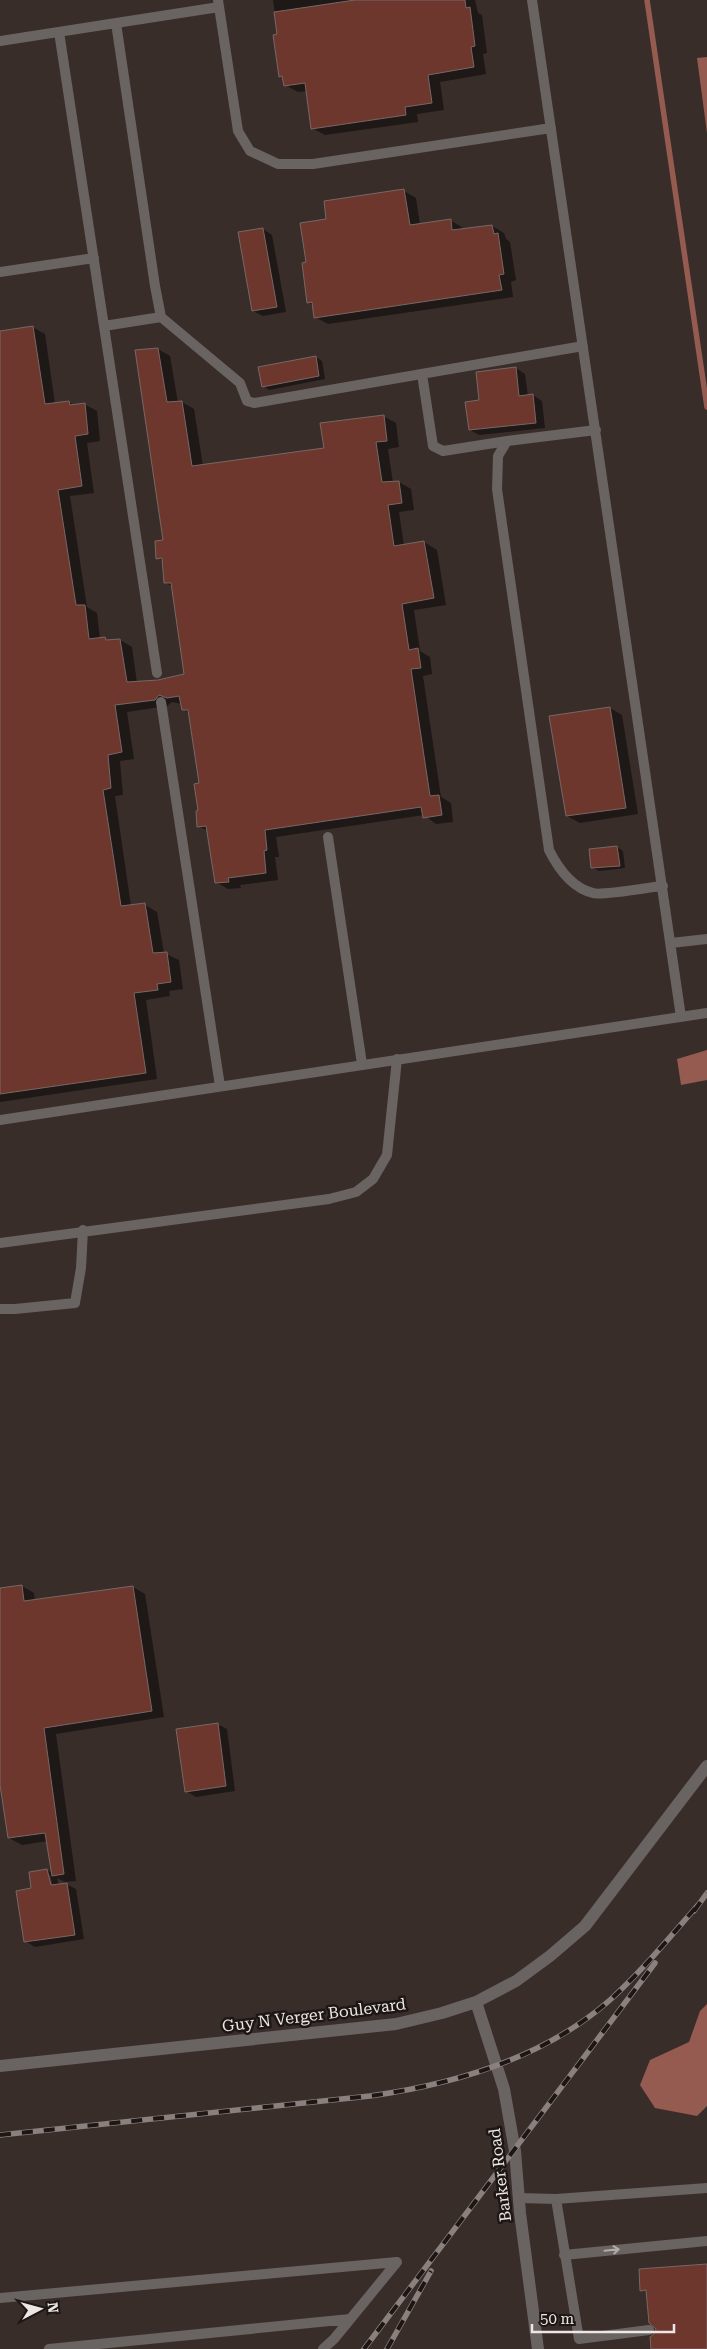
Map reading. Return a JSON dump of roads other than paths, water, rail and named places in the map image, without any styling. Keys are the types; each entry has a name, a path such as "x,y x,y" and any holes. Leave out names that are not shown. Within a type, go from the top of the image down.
{"street":[{"name":"Guy N Verger Boulevard","path":"0,2066 396,2024 442,2013 476,2002 516,1981 550,1956 585,1926 707,1766"},
{"name":"Barker Road","path":"476,2002 504,2089 515,2151 538,2349"}],"lane":[{"path":"532,0 682,1017"},
{"path":"0,41 116,23 218,4 238,131 250,151 278,164 313,164 551,128"},
{"path":"116,23 161,317 240,383 247,401 254,403 583,346"},
{"path":"60,32 157,673"},
{"path":"0,272 94,258"},
{"path":"104,326 161,317"},
{"path":"422,374 433,446 443,451 596,430"},
{"path":"507,441 498,456 497,489 549,850 557,866 573,882 593,894 663,886"},
{"path":"161,702 220,1086"},
{"path":"328,837 362,1064"},
{"path":"671,943 707,939"},
{"path":"0,1120 707,1013"},
{"path":"0,1243 83,1230 329,1199 356,1192 373,1179 387,1154 397,1059"},
{"path":"0,1309 75,1303 81,1268 83,1230"},
{"path":"519,2198 556,2199 707,2188"},
{"path":"556,2199 561,2220 564,2255 579,2339 649,2330"},
{"path":"564,2255 707,2241"},
{"path":"0,2298 397,2262 323,2349"},
{"path":"50,2349 350,2319"}],"waterway":[{"path":"647,0 707,407"}],"railway":[{"path":"694,1911 707,1893"},
{"path":"0,2135 370,2096 402,2091 466,2076 528,2053 557,2038 584,2020 610,2000 656,1954 698,1905"},
{"path":"364,2349 655,1963"},
{"path":"387,2349 431,2271"}]}
